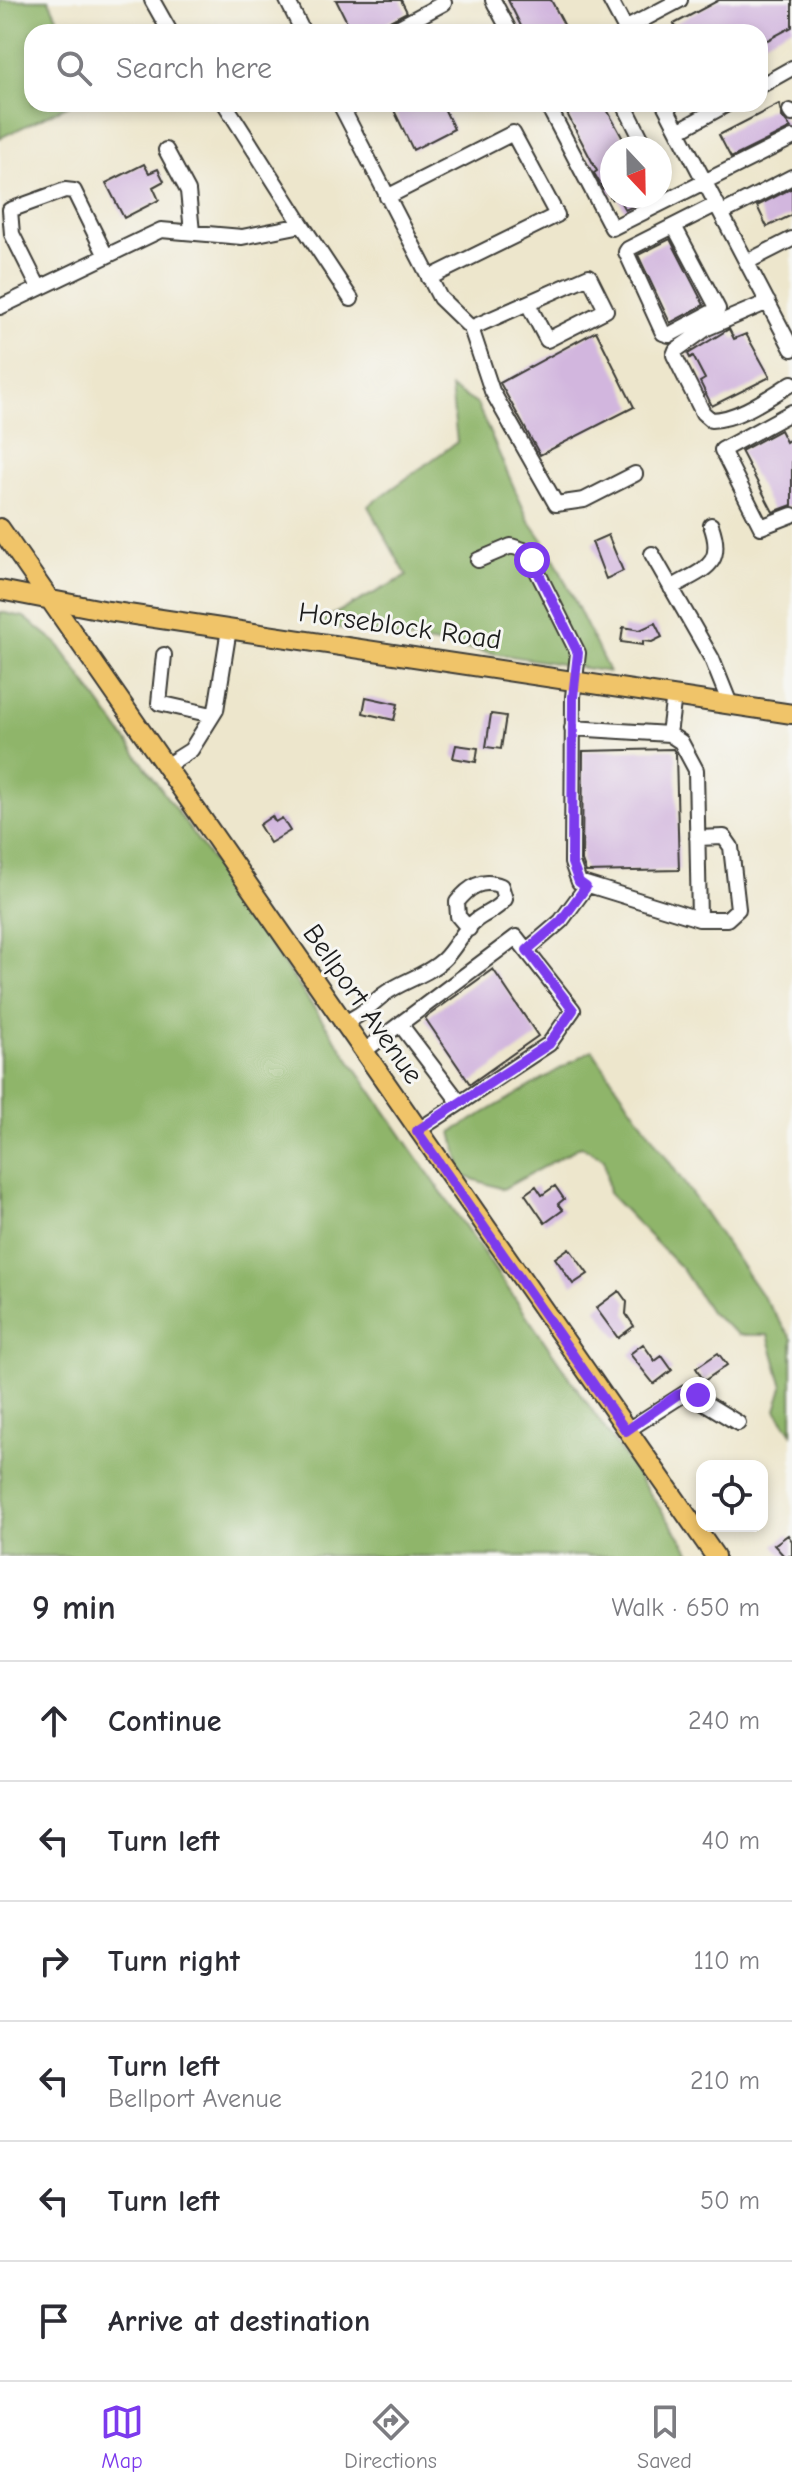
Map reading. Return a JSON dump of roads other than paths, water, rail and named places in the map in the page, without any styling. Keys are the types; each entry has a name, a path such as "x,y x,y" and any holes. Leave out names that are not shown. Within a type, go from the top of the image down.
{"main road":[{"name":"Bellport Avenue","path":"0,528 342,1024 715,1556"},
{"name":"Horseblock Road","path":"0,590 49,601 792,714"}],"street":[{"path":"152,0 166,24"},
{"path":"405,24 444,3 442,0"},
{"path":"493,0 506,24"},
{"path":"610,0 623,24"},
{"path":"637,24 680,0"},
{"path":"293,2 300,24"},
{"path":"768,82 792,68"},
{"path":"230,112 351,299"},
{"path":"344,112 429,278 448,308 471,328 492,391 556,504 584,500 635,474"},
{"path":"551,112 612,228 792,138"},
{"path":"628,112 640,136"},
{"path":"668,112 792,349"},
{"path":"678,131 712,112"},
{"path":"387,197 513,133 557,215 429,278"},
{"path":"166,150 188,191 192,232"},
{"path":"674,226 718,309 669,335 663,333 626,252 674,226 792,177"},
{"path":"39,288 12,234 10,210 65,190 74,191 106,256"},
{"path":"0,307 161,230 242,237 302,225"},
{"path":"747,262 792,239"},
{"path":"471,328 589,276 606,310 547,340 528,304"},
{"path":"768,302 707,328 676,350 674,355 703,413 711,420 732,415 792,383"},
{"path":"789,414 722,450 761,527 792,515"},
{"path":"671,588 709,565 717,556 718,544 711,525"},
{"path":"478,560 511,546 527,551 578,653 572,728 572,863 579,882 586,887 699,919 727,919 738,909 729,841 724,837 697,838"},
{"path":"652,554 712,659 730,704"},
{"path":"164,767 191,750 216,710 229,629"},
{"path":"164,655 159,703 212,715"},
{"path":"669,734 674,695"},
{"path":"572,728 669,734 681,742 696,770 699,919"},
{"path":"527,950 561,921 586,887"},
{"path":"342,1024 368,1012 383,995 442,961 469,929"},
{"path":"363,1052 516,937 573,1010 549,1044 417,1131"},
{"path":"400,1024 460,1103"},
{"path":"626,1431 687,1392 738,1423"}]}
